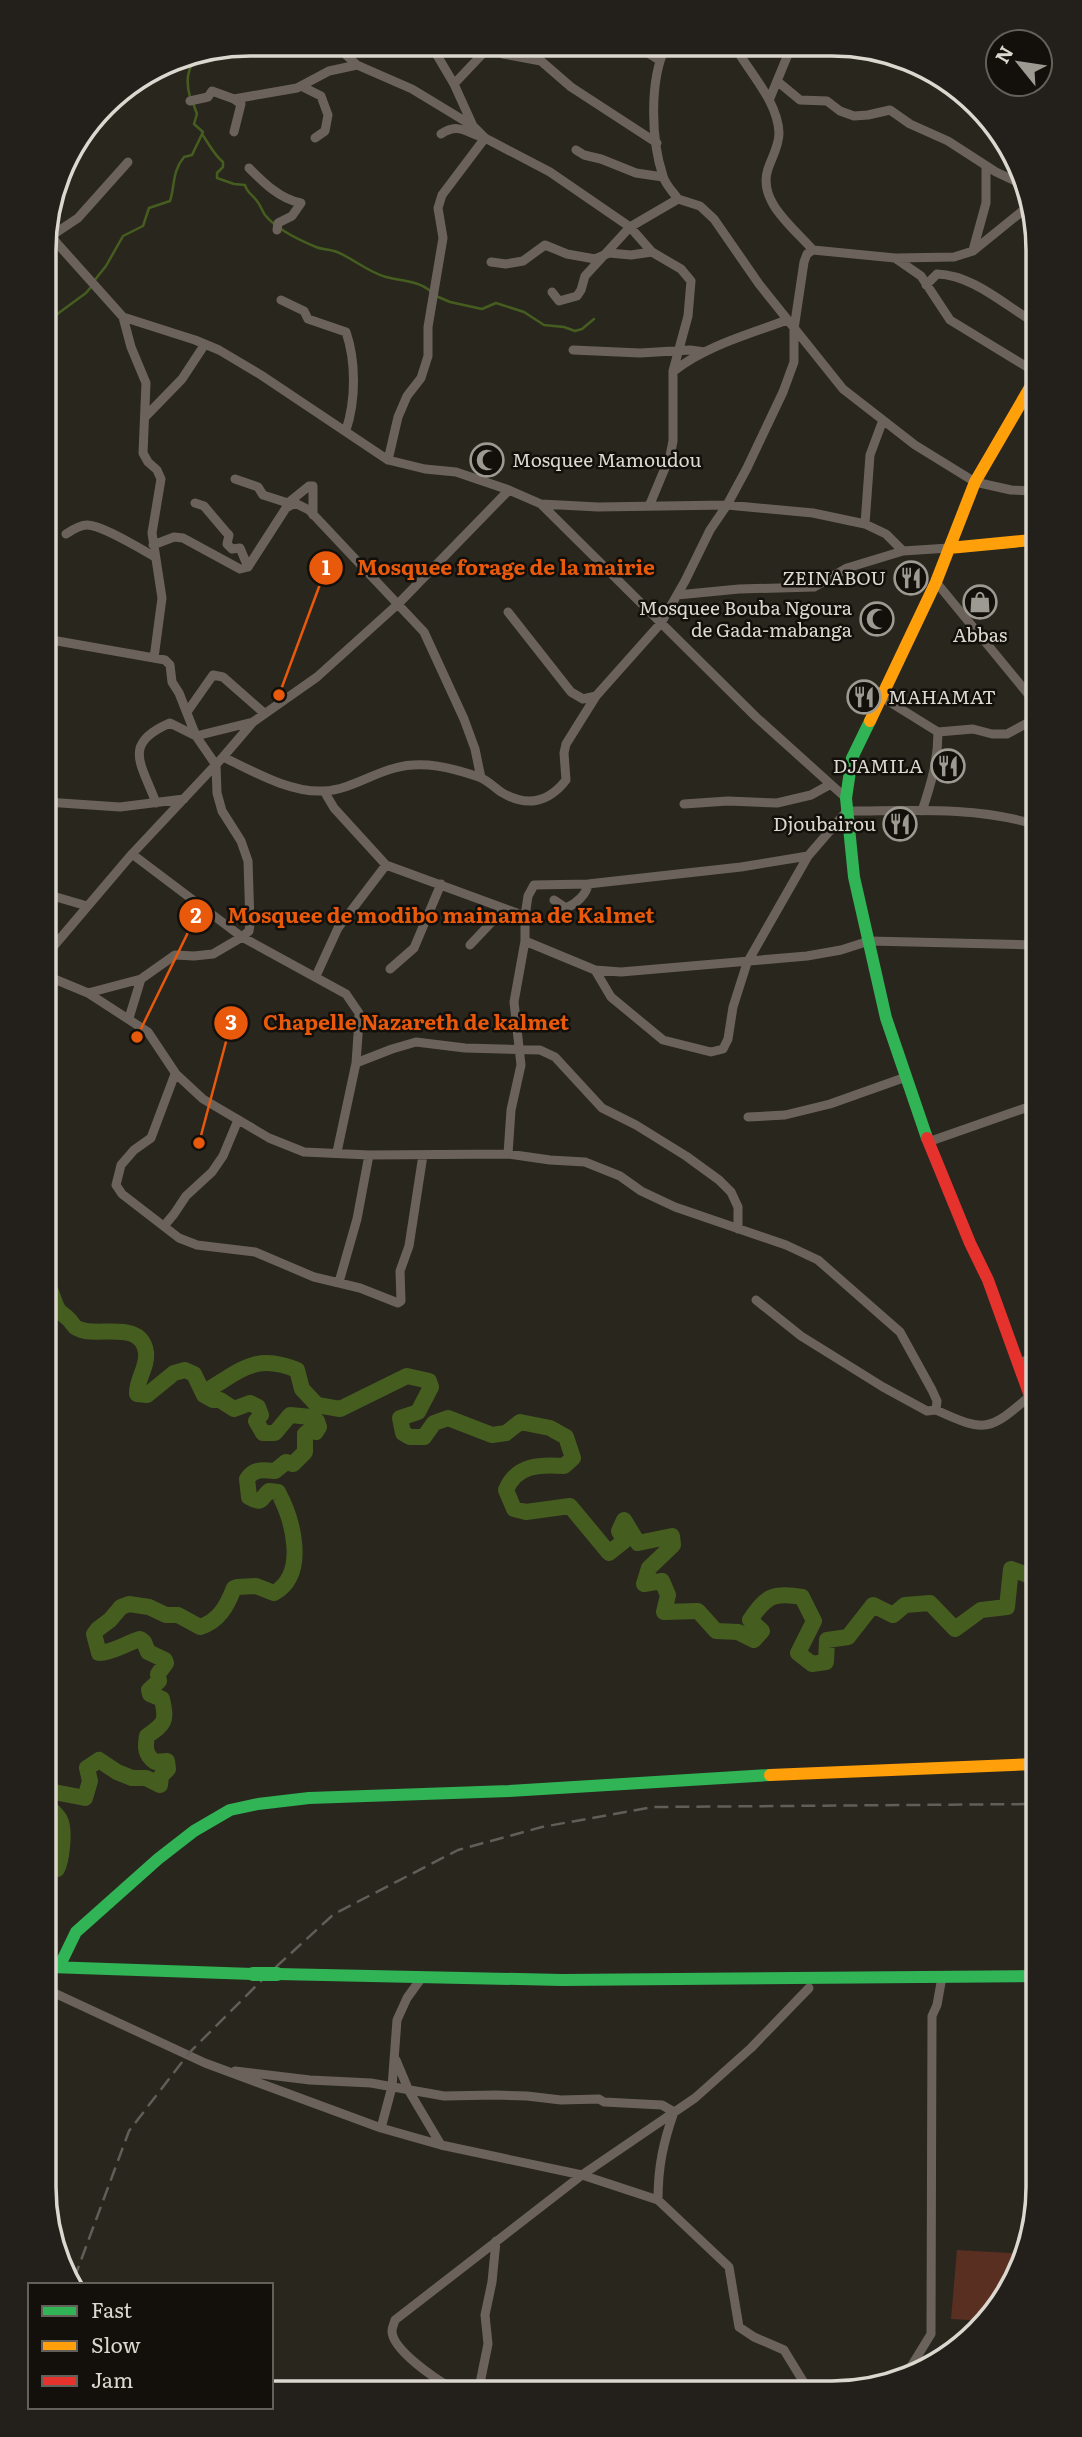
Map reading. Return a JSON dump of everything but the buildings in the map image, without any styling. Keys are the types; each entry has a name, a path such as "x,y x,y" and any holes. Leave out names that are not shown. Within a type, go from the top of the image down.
{"street":[{"path":"347,56 357,65 412,89 473,126 485,138"},
{"path":"437,56 473,126"},
{"path":"454,84 480,56"},
{"path":"514,56 541,61 571,87 657,143"},
{"path":"653,56 660,60"},
{"path":"662,56 653,102 657,143 663,177 678,199 700,206 714,219 786,320 843,389 915,445 975,482 1011,491 1026,491"},
{"path":"740,56 770,98 779,132 776,149 767,171 766,192 813,250"},
{"path":"770,98 787,56"},
{"path":"234,99 303,87 329,71 357,65"},
{"path":"777,81 800,100 827,101 840,111 853,116 890,110 910,124 948,141 986,166 1012,179"},
{"path":"303,87 321,96 328,115 325,131 315,138"},
{"path":"190,101 208,97 212,91 234,99 241,104 234,132"},
{"path":"440,134 450,128 459,127 550,172 630,227 652,252 681,269 691,281 688,316 673,371 673,441 670,456 650,505"},
{"path":"388,460 398,417 407,396 421,378 428,356 428,327 443,238 438,208 442,195 485,138"},
{"path":"576,150 636,173 663,177"},
{"path":"57,229 78,218 128,162"},
{"path":"973,251 986,203 986,166"},
{"path":"250,168 289,201 301,204 292,216 278,227"},
{"path":"552,292 559,301 577,296 585,276 630,227 678,199"},
{"path":"223,757 296,788 324,791 357,783 395,768 428,764 481,778 504,794 522,799 542,800 555,794 566,780 566,744 596,696 661,623 710,530 727,505 783,392 794,362 794,329 807,254 813,250 895,258 954,257 973,251 1021,212"},
{"path":"56,243 123,317 131,347 146,383 143,453 161,479 153,543 162,598 154,658"},
{"path":"491,262 506,264 523,261 545,245 577,257 600,258 609,253 631,256 652,252"},
{"path":"926,285 954,257"},
{"path":"895,258 921,276 950,320 1026,366"},
{"path":"937,274 967,280 1026,318"},
{"path":"281,300 304,310 308,319 346,331 351,347 352,375 351,414 346,430"},
{"path":"123,317 205,344 261,375 388,460 425,469 456,472 541,504 756,717 829,785 846,805 994,816 1026,823"},
{"path":"673,371 705,352 786,320"},
{"path":"146,416 182,379 205,344"},
{"path":"573,350 705,352"},
{"path":"1026,394 975,482 936,582 852,758 846,805 854,877 886,1018 928,1142 988,1280 1026,1383"},
{"path":"864,524 870,455 883,420"},
{"path":"235,479 258,487 263,495 288,503 309,486 313,486 313,515"},
{"path":"56,943 132,854 253,722 317,677 398,604 509,490"},
{"path":"195,503 204,506 229,535 228,544 232,549 240,548 248,567"},
{"path":"140,548 174,537 183,538 240,569 248,567 286,508 295,503 313,515 424,632 464,719 475,749 481,778"},
{"path":"541,504 727,505 813,513 864,524 886,534 903,551"},
{"path":"66,534 76,527 88,525 106,531 155,557"},
{"path":"677,595 814,587 847,568 903,551 1026,541"},
{"path":"936,582 1026,691"},
{"path":"508,612 571,692 583,699 596,696"},
{"path":"56,641 165,660 170,665 172,682 196,736 216,765 217,793 222,811 241,841 248,861 250,924 249,930 242,937 212,954 175,955 141,979 88,993"},
{"path":"187,712 213,675 223,677 264,713"},
{"path":"880,696 939,733 973,729 992,734 1007,734 1026,724"},
{"path":"156,803 138,754 142,741 149,733 170,723 196,736 253,722"},
{"path":"922,811 934,774 939,733"},
{"path":"684,804 728,801 777,803 811,795 829,785"},
{"path":"324,791 334,808 386,865 525,916"},
{"path":"56,803 120,807 184,799"},
{"path":"595,970 611,997 663,1040 711,1052 723,1049 728,1039 733,1007 747,962 807,856 846,805"},
{"path":"132,854 242,937 346,994 359,1013 356,1063 337,1152"},
{"path":"508,1154 511,1110 521,1065 514,1002 525,941 528,897 534,886 588,884 741,867 807,856"},
{"path":"316,976 338,928 386,865"},
{"path":"390,969 414,947 441,884"},
{"path":"554,901 566,908 570,906 586,892 588,884"},
{"path":"56,897 87,906"},
{"path":"470,945 504,909"},
{"path":"525,941 595,970 621,972 807,956 841,950 869,941 1026,945"},
{"path":"129,1018 141,979"},
{"path":"56,980 88,993 148,1032 175,1073 203,1099 269,1138 303,1152 369,1155 508,1154 585,1162 620,1176 640,1191 675,1207 786,1245 817,1260 900,1332 932,1390 937,1401 936,1410"},
{"path":"356,1063 416,1042 465,1048 540,1050 555,1057 602,1108 636,1125 719,1180 731,1192 737,1207 738,1229"},
{"path":"175,1073 151,1138 134,1150 121,1165 116,1185 122,1194 179,1238 197,1245 255,1252 314,1277 339,1282 398,1303 401,1301 400,1271 409,1246 423,1154"},
{"path":"748,1116 785,1115 830,1104 906,1077"},
{"path":"928,1142 1026,1108"},
{"path":"164,1226 186,1196 212,1172 223,1156 238,1120"},
{"path":"339,1282 357,1219 369,1155"},
{"path":"756,1300 801,1336 927,1411 936,1410 967,1424 990,1425 1026,1407"},
{"path":"1019,1363 1026,1360"},
{"path":"56,1965 76,1932 158,1859 194,1831 230,1810 258,1804 309,1798 509,1791 782,1774 1026,1764"},
{"path":"56,1967 420,1980 600,1981 1026,1976"},
{"path":"913,2363 931,2333 932,2016 937,2005 942,1977"},
{"path":"381,2128 392,2087 397,2020 407,1998 420,1980"},
{"path":"441,2381 411,2359 396,2343 392,2332 395,2320 582,2175 695,2098 751,2048 809,1988"},
{"path":"56,1994 205,2063 381,2128 441,2145 582,2175 658,2200 729,2267 739,2327 784,2350 803,2381"},
{"path":"395,2056 409,2091 441,2145"},
{"path":"223,2070 392,2087 444,2096 599,2099 604,2102 662,2105 674,2112"},
{"path":"658,2200 659,2168 674,2112"},
{"path":"480,2381 488,2344 485,2315 496,2241"}],"shaded area":[{"path":"957,2250 1014,2253 1006,2273 978,2315 973,2320 951,2319"}],"waterway":[{"path":"190,97 188,75 192,66"},
{"path":"94,281 123,236 143,226 149,208 170,201 177,168 184,157 192,155 203,132 194,124 197,114 193,103"},
{"path":"202,134 223,162 217,178 245,185 265,215 282,230 316,247 337,252 379,275 416,283 431,292"},
{"path":"56,315 91,287"},
{"path":"436,296 482,309 496,303 524,312 544,325 575,331 594,319"},
{"path":"56,1305 76,1328 128,1333 142,1342 146,1358 137,1394 147,1395 174,1373 185,1370 194,1374 204,1395 213,1400 220,1400 234,1409 250,1403 258,1407 261,1415 256,1421 263,1433 275,1433 290,1415 311,1417 317,1421 319,1427 316,1432 310,1430 305,1434 305,1452 293,1464 286,1462 275,1471 256,1471 247,1479 249,1497 259,1501 269,1491 278,1492 284,1504 294,1546 291,1573 285,1584 274,1593 256,1586 234,1588 222,1612 200,1627 178,1615 166,1615 149,1607 129,1604 121,1607 94,1634 99,1653 140,1639 148,1652 165,1660 166,1663 158,1674 159,1681 149,1690 150,1694 162,1699 164,1717 161,1725 147,1736 146,1744 146,1750 155,1762 167,1761 168,1769 161,1776 160,1785 146,1778 132,1778 117,1772 99,1760 87,1768 90,1781 85,1798 56,1792"},
{"path":"203,1393 247,1367 269,1363 297,1370 302,1389 317,1405 340,1409 407,1376 429,1381 431,1387 418,1412 400,1418 403,1433 410,1437 424,1437 434,1423 448,1418 492,1435 506,1433 520,1422 550,1428 566,1437 573,1458 564,1466 538,1466 516,1475 506,1490 514,1509 526,1512 570,1506 609,1553 624,1541 619,1531 624,1520 638,1543 672,1536 673,1545 649,1568 644,1584 662,1581 668,1595 664,1612 698,1611 716,1631 738,1632 754,1640 762,1631 750,1620 766,1601 784,1595 802,1597 814,1621 798,1653 812,1664 826,1662 827,1640 848,1637 873,1605 893,1615 905,1605 930,1603 955,1629 981,1610 1007,1607 1011,1569 1026,1574"},
{"path":"56,1814 62,1824 63,1837 56,1869"}],"railway":[{"path":"76,2272 129,2131 189,2053 266,1976 334,1914 458,1850 542,1827 653,1807 1026,1804"}],"traffic: fast":[{"path":"870,721 852,758 846,798 854,877 886,1018 927,1138"},
{"path":"59,1967 76,1932 158,1859 194,1831 230,1810 309,1798 509,1791 770,1775"},
{"path":"56,1967 253,1974"},
{"path":"253,1974 277,1974"},
{"path":"277,1974 562,1980 1026,1976"}],"traffic: slow":[{"path":"870,721 936,582 975,482 1026,394"},
{"path":"949,548 1026,541"},
{"path":"770,1775 1026,1764"}],"traffic: jam":[{"path":"927,1138 988,1280 1026,1385"}],"place":[{"name":"Mosquee Mamoudou","path":"487,460"},
{"name":"ZEINABOU","path":"911,578"},
{"name":"Abbas","path":"980,602"},
{"name":"Mosquee Bouba Ngoura de Gada-mabanga","path":"877,619"},
{"name":"Mosquee forage de la mairie","path":"279,695"},
{"name":"MAHAMAT","path":"864,697"},
{"name":"DJAMILA","path":"948,766"},
{"name":"Djoubairou","path":"900,824"},
{"name":"Mosquee de modibo mainama de Kalmet","path":"137,1037"},
{"name":"Chapelle Nazareth de kalmet","path":"199,1143"}]}
